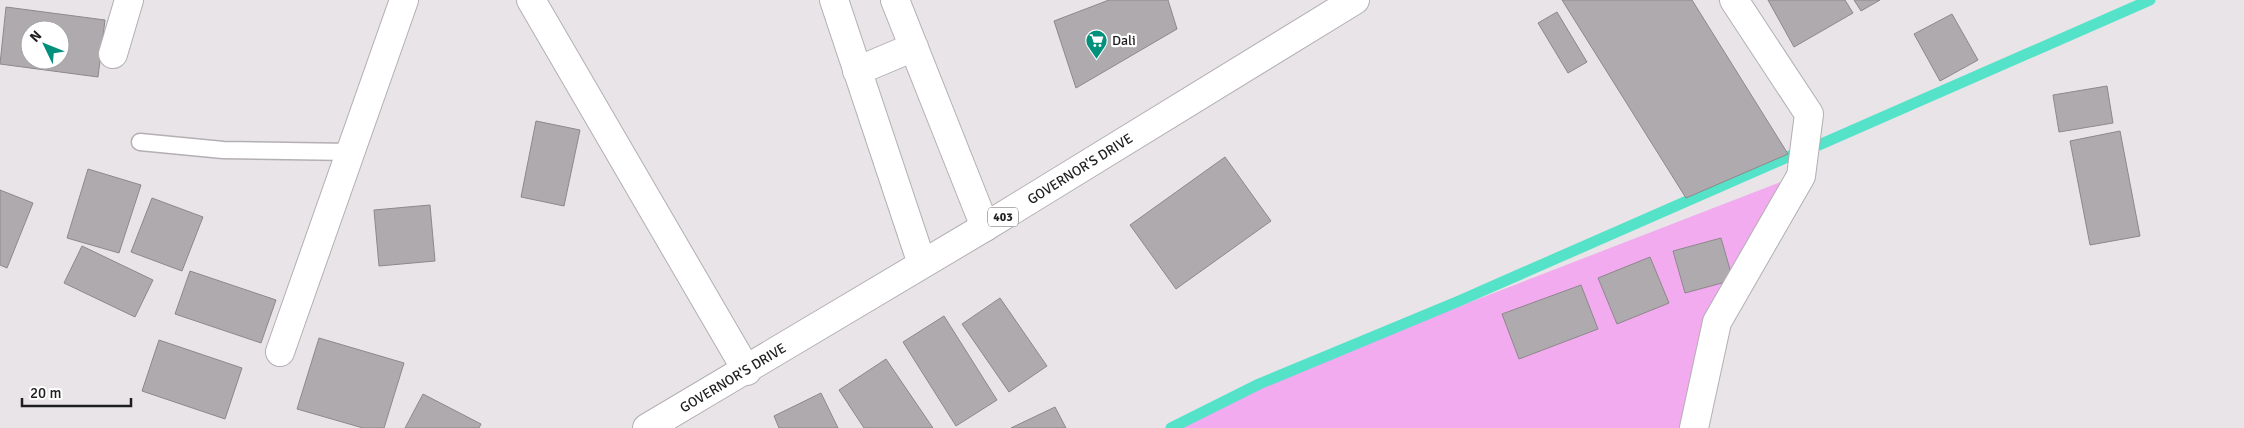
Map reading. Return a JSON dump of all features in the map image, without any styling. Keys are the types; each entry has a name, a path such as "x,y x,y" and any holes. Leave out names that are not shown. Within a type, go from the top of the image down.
{"street":[{"path":"113,54 129,0"},
{"path":"280,352 404,0"},
{"path":"531,0 747,370"},
{"path":"834,0 922,264"},
{"path":"895,0 985,227"},
{"name":"GOVERNOR'S DRIVE","path":"647,428 985,227 1355,0"},
{"path":"1694,428 1717,322 1801,176 1810,114 1734,0"},
{"path":"858,71 914,47"}],"lane":[{"path":"140,142 223,150 351,152"}],"shaded area":[{"path":"1801,174 1717,322 1694,428 1167,428 1259,384"}],"building":[{"name":"Dali","path":"1109,0 1168,0 1177,29 1076,88 1054,21"},
{"path":"1562,0 1692,0 1788,154 1686,198"},
{"path":"1768,0 1845,0 1853,13 1794,47"},
{"path":"1854,0 1880,0 1861,11"},
{"path":"6,7 105,20 98,77 45,70 70,70 70,20 20,20 20,67 0,64"},
{"path":"1557,12 1587,62 1568,73 1538,23"},
{"path":"1952,14 1978,60 1940,81 1914,34"},
{"path":"2107,86 2113,123 2059,132 2053,95"},
{"path":"536,121 580,130 564,206 521,197"},
{"path":"2120,131 2140,236 2090,245 2070,141"},
{"path":"1225,157 1271,221 1176,289 1130,225"},
{"path":"88,169 141,185 119,253 67,238"},
{"path":"0,190 33,203 7,268 0,265"},
{"path":"152,198 203,217 182,271 131,252"},
{"path":"430,205 435,261 379,266 374,210"},
{"path":"1721,238 1733,280 1685,293 1673,251"},
{"path":"82,246 153,280 135,317 64,283"},
{"path":"1650,257 1669,303 1617,324 1598,278"},
{"path":"190,271 276,300 261,343 175,314"},
{"path":"1581,285 1598,329 1519,359 1502,314"},
{"path":"1000,298 1047,366 1009,392 962,324"},
{"path":"944,316 997,400 956,426 903,342"},
{"path":"319,338 404,363 384,428 363,428 297,409"},
{"path":"159,340 242,368 225,419 142,391"},
{"path":"886,359 933,428 864,428 839,390"},
{"path":"821,393 838,428 779,428 774,416"},
{"path":"423,394 481,424 479,428 405,428"},
{"path":"1055,407 1066,428 1011,428"}],"waterway":[{"path":"1819,145 2150,0"},
{"path":"1171,428 1259,384 1459,301 1792,155"}],"place":[{"name":"Dali","path":"1096,59"}]}
